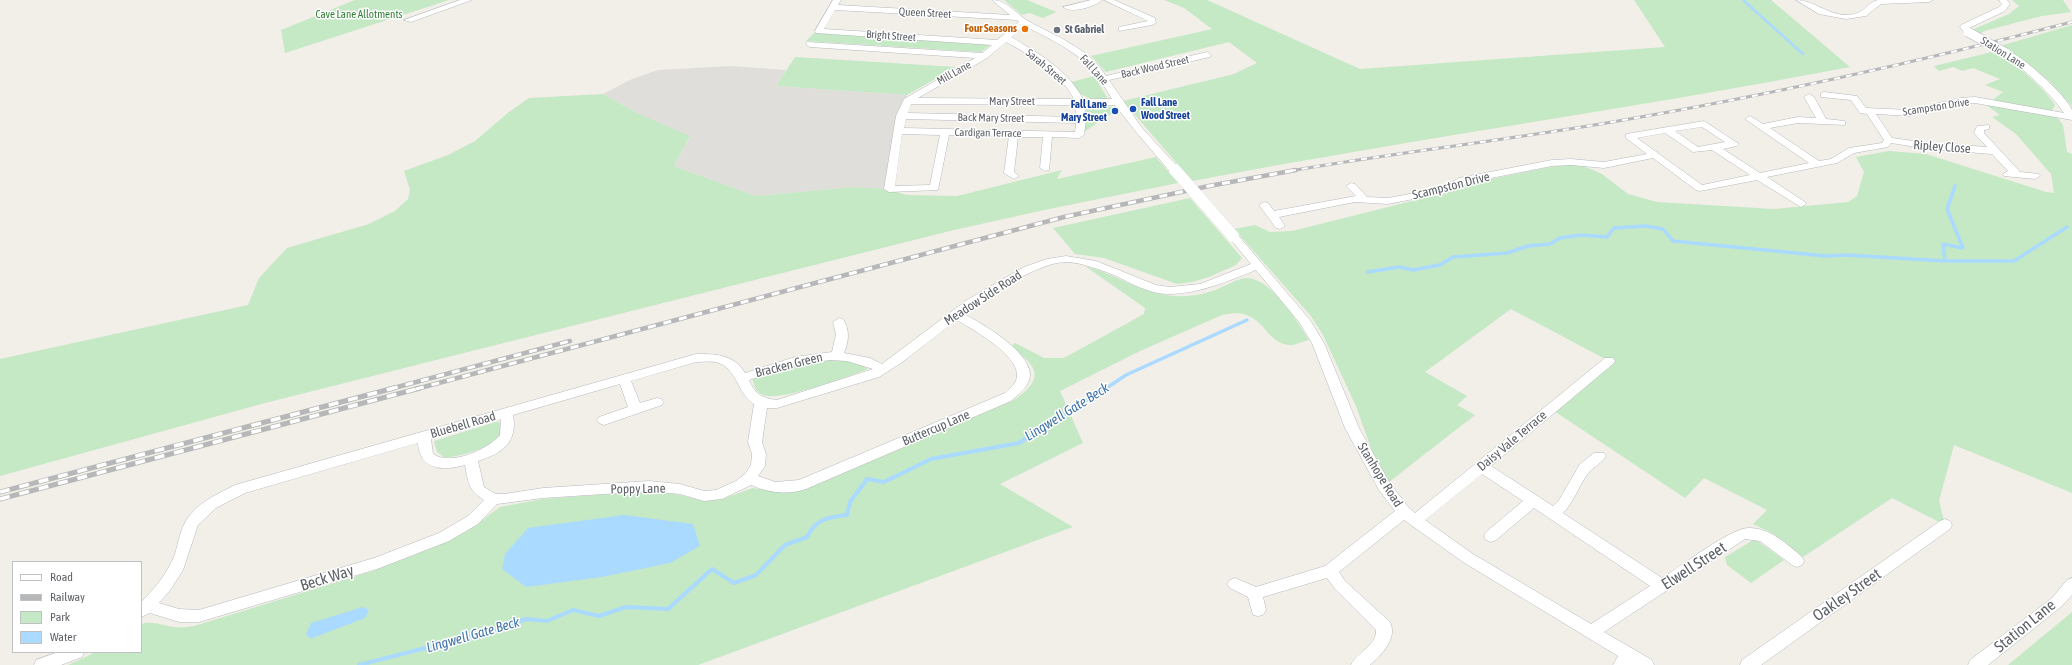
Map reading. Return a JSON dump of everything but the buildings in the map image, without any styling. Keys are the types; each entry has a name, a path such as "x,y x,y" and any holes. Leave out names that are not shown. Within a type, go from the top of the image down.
{"street":[{"path":"408,20 468,0"},
{"name":"Fall Lane","path":"996,0 1021,20 1075,50 1085,58 1104,80 1118,102 1171,166 1233,236"},
{"path":"1067,7 1082,10 1098,0"},
{"path":"1108,0 1148,17 1156,24 1120,30"},
{"path":"1800,0 1810,8 1829,18 1863,14 1876,3 1894,0 1929,0"},
{"name":"Station Lane","path":"2004,2 2002,9 1964,27 1968,32 2006,53 2029,69 2054,92 2072,117"},
{"name":"Queen Street","path":"834,4 1021,20"},
{"name":"Bright Street","path":"834,4 819,31 1002,40"},
{"name":"Mill Lane","path":"907,101 984,56 1021,20"},
{"name":"Sarah Street","path":"1002,40 1044,62 1067,84 1076,95 1079,102"},
{"path":"810,44 984,56"},
{"name":"Back Wood Street","path":"1104,80 1207,55"},
{"path":"1667,130 1696,150 1734,144 1704,124 1629,136 1700,188 1834,161 1845,152 1879,147 1888,143 1889,140 1867,111 1854,98 1824,95"},
{"path":"1809,97 1823,122"},
{"name":"Scampston Drive","path":"1867,111 1910,113 1960,101 1975,100 2072,117"},
{"path":"907,101 901,116 889,189 934,188 945,132"},
{"name":"Mary Street","path":"907,101 1118,102"},
{"path":"1079,102 1081,120"},
{"name":"Back Mary Street","path":"901,116 1081,120"},
{"path":"1750,119 1817,164"},
{"name":"Cardigan Terrace","path":"898,131 1079,135 1081,120"},
{"path":"1761,127 1798,120 1842,123"},
{"name":"Ripley Close","path":"1986,126 1980,128 1979,133 1996,151 2011,174 2035,176"},
{"path":"1014,134 1009,173 1014,176"},
{"path":"1045,168 1048,134"},
{"name":"Ripley Close","path":"1889,140 1922,147 1944,146 1996,151"},
{"path":"1714,147 1801,204"},
{"name":"Scampston Drive","path":"1272,215 1362,199 1388,201 1445,190 1462,180 1552,163 1571,162 1604,165 1654,155"},
{"path":"1351,186 1362,196 1362,199"},
{"path":"1264,205 1280,226"},
{"name":"Stanhope Road","path":"1233,236 1304,320 1318,343 1352,428 1384,486 1410,517 1468,558 1592,632 1624,660 1646,665"},
{"name":"Meadow Side Road","path":"761,404 777,404 875,374 884,369 956,314 1009,279 1028,269 1051,262 1066,259 1081,260 1096,264 1153,288 1170,291 1202,287 1258,265"},
{"name":"Buttercup Lane","path":"750,478 761,485 773,488 801,485 1006,398 1016,391 1021,384 1024,374 1020,364 1012,354 977,325 956,314"},
{"name":"Bracken Green","path":"837,354 842,343 842,327 840,322"},
{"name":"Bracken Green","path":"740,374 795,361 837,354 872,363 884,369"},
{"name":"Bluebell Road","path":"144,608 164,588 172,576 182,554 186,536 195,518 204,510 240,489 686,361 707,357 717,357 730,362 740,374"},
{"name":"Daisy Vale Terrace","path":"1330,571 1482,466 1609,361"},
{"path":"740,374 750,396 754,401 761,404"},
{"path":"624,379 636,410"},
{"path":"604,420 657,402"},
{"name":"Poppy Lane","path":"494,499 504,499 543,493 649,486 680,489 704,496 718,495 731,491 750,478 758,466 759,454 755,442 761,404"},
{"path":"424,436 427,456 432,461 449,464 485,454 502,443 507,436 508,429 506,412"},
{"path":"1554,514 1564,504 1585,468 1599,456"},
{"path":"470,458 475,481 479,490 494,499"},
{"path":"1482,466 1663,586"},
{"name":"Beck Way","path":"144,608 182,618 200,616 377,563 458,530 482,513 494,499"},
{"path":"1491,536 1533,501"},
{"name":"Oakley Street","path":"1748,665 1945,525"},
{"name":"Elwell Street","path":"1592,632 1742,534 1751,532 1762,536 1796,561"},
{"path":"1235,584 1255,593 1330,571 1340,585 1384,627 1386,634 1383,640 1359,665"},
{"name":"Station Lane","path":"1976,665 2057,602 2072,584"},
{"path":"1255,593 1258,610"},
{"path":"42,665 73,653"}],"shaded area":[{"path":"731,66 786,70 776,86 907,95 889,189 853,187 756,196 674,166 690,137 637,113 603,94 632,79 658,70"}],"green space":[{"name":"Cave Lane Allotments","path":"355,0 449,0 285,53 281,30"},
{"path":"1004,0 1027,0 1056,12 1043,18 1029,13 1022,15"},
{"path":"1164,0 1207,0 1360,69 1665,47 1634,0 1771,0 1850,67 1686,97 1356,151 1192,181 1123,101 1234,74 1257,63 1229,42 1106,72 1091,56 1212,29 1184,8"},
{"path":"2012,0 2063,0 2071,12 2042,16 1984,31 1980,34 1975,32 1974,29 2009,14 2019,6"},
{"path":"2072,25 2072,106 2048,80 2000,46"},
{"path":"814,33 990,45 981,52 806,41"},
{"path":"1996,51 2036,82 2055,105 2052,110 2063,125 2067,152 2072,154 2072,493 1954,445 1939,501 1945,525 1892,498 1803,557 1772,533 1753,524 1767,510 1704,478 1685,498 1551,409 1609,361 1511,309 1425,372 1467,396 1457,405 1475,415 1389,482 1372,451 1356,406 1323,335 1311,316 1234,229 1255,225 1270,232 1292,231 1424,198 1446,194 1462,185 1565,164 1586,167 1602,174 1628,194 1657,202 1774,209 1848,202 1857,196 1864,172 1856,157 1889,151 1926,154 2046,192 2054,193 2051,174 2016,134 1992,117 2000,115 1986,105 2003,92 1985,85 2000,79 1973,68 1962,71 1953,67 1939,71 1934,66"},
{"path":"795,57 956,67 907,95 776,86"},
{"path":"1094,76 1108,99 1102,100 1086,97 1068,83"},
{"path":"603,94 637,113 690,136 674,166 756,196 853,187 889,189 906,195 957,196 1062,170 1057,179 1156,157 1178,183 954,230 265,403 0,476 0,359 248,305 259,278 287,248 369,224 395,211 408,199 410,190 404,171 448,155 475,141 509,112 529,98"},
{"path":"1084,107 1113,107 1117,110 1084,132"},
{"path":"1190,198 1242,258 1236,265 1209,277 1192,282 1177,284 1104,258 1075,254 1053,228"},
{"path":"1085,266 1151,292 1175,296 1205,293 1245,278 1254,279 1264,284 1282,301 1309,340 1288,345 1279,342 1254,319 1246,315 1236,313 1222,315 1140,351 1060,391 1083,443 1000,484 1073,527 698,665 68,665 94,653 142,653 142,624 154,623 180,627 194,626 373,571 442,544 469,530 500,507 543,499 651,491 680,495 704,501 722,499 753,488 786,493 801,490 1014,400 1031,386 1034,379 1032,367 1027,360 1010,347 1015,343 1044,358 1064,358 1144,314 1145,308"},
{"path":"815,360 849,361 862,365 868,369 813,388 781,395 769,396 761,394 755,387 752,378"},
{"path":"499,421 501,434 498,439 479,450 451,457 444,457 437,452 434,441"},
{"path":"1755,539 1784,560 1751,583 1727,565 1725,557"},
{"path":"2072,612 2072,665 2008,665"}],"water":[{"path":"624,515 693,524 700,546 670,563 602,577 526,587 502,569 505,554 528,528"},
{"path":"363,607 369,610 365,618 310,639 306,634 311,623"}],"waterway":[{"path":"1743,0 1803,54"},
{"path":"1945,261 1943,244 1963,248 1947,209 1955,186"},
{"path":"1368,272 1399,267 1413,270 1440,265 1453,257 1507,253 1528,246 1550,244 1560,238 1581,235 1607,237 1614,228 1646,226 1663,229 1673,241 1826,256 1846,255 1945,261"},
{"path":"1945,261 2014,261 2067,227"},
{"name":"Lingwell Gate Beck","path":"1105,389 1126,375 1247,320"},
{"name":"Lingwell Gate Beck","path":"359,665 488,632 526,619 547,621 573,610 599,616 626,607 668,609 712,569 734,583 756,575 785,545 807,537 810,531 818,523 829,518 847,515 850,502 867,479 884,482 931,459 1019,443 1106,388"}],"railway":[{"path":"1294,170 1577,128 1675,111 1789,89 1903,64 2072,22"},
{"path":"416,389 1064,217 1209,186 1294,170"},
{"path":"1290,171 1294,170"},
{"path":"390,389 570,341"},
{"path":"0,492 394,388"},
{"path":"0,499 420,388"}],"place":[{"name":"Four Seasons","path":"1025,29"},
{"name":"St Gabriel","path":"1057,30"},
{"name":"Fall Lane Wood Street","path":"1133,109"},
{"name":"Fall Lane Mary Street","path":"1115,111"}]}
